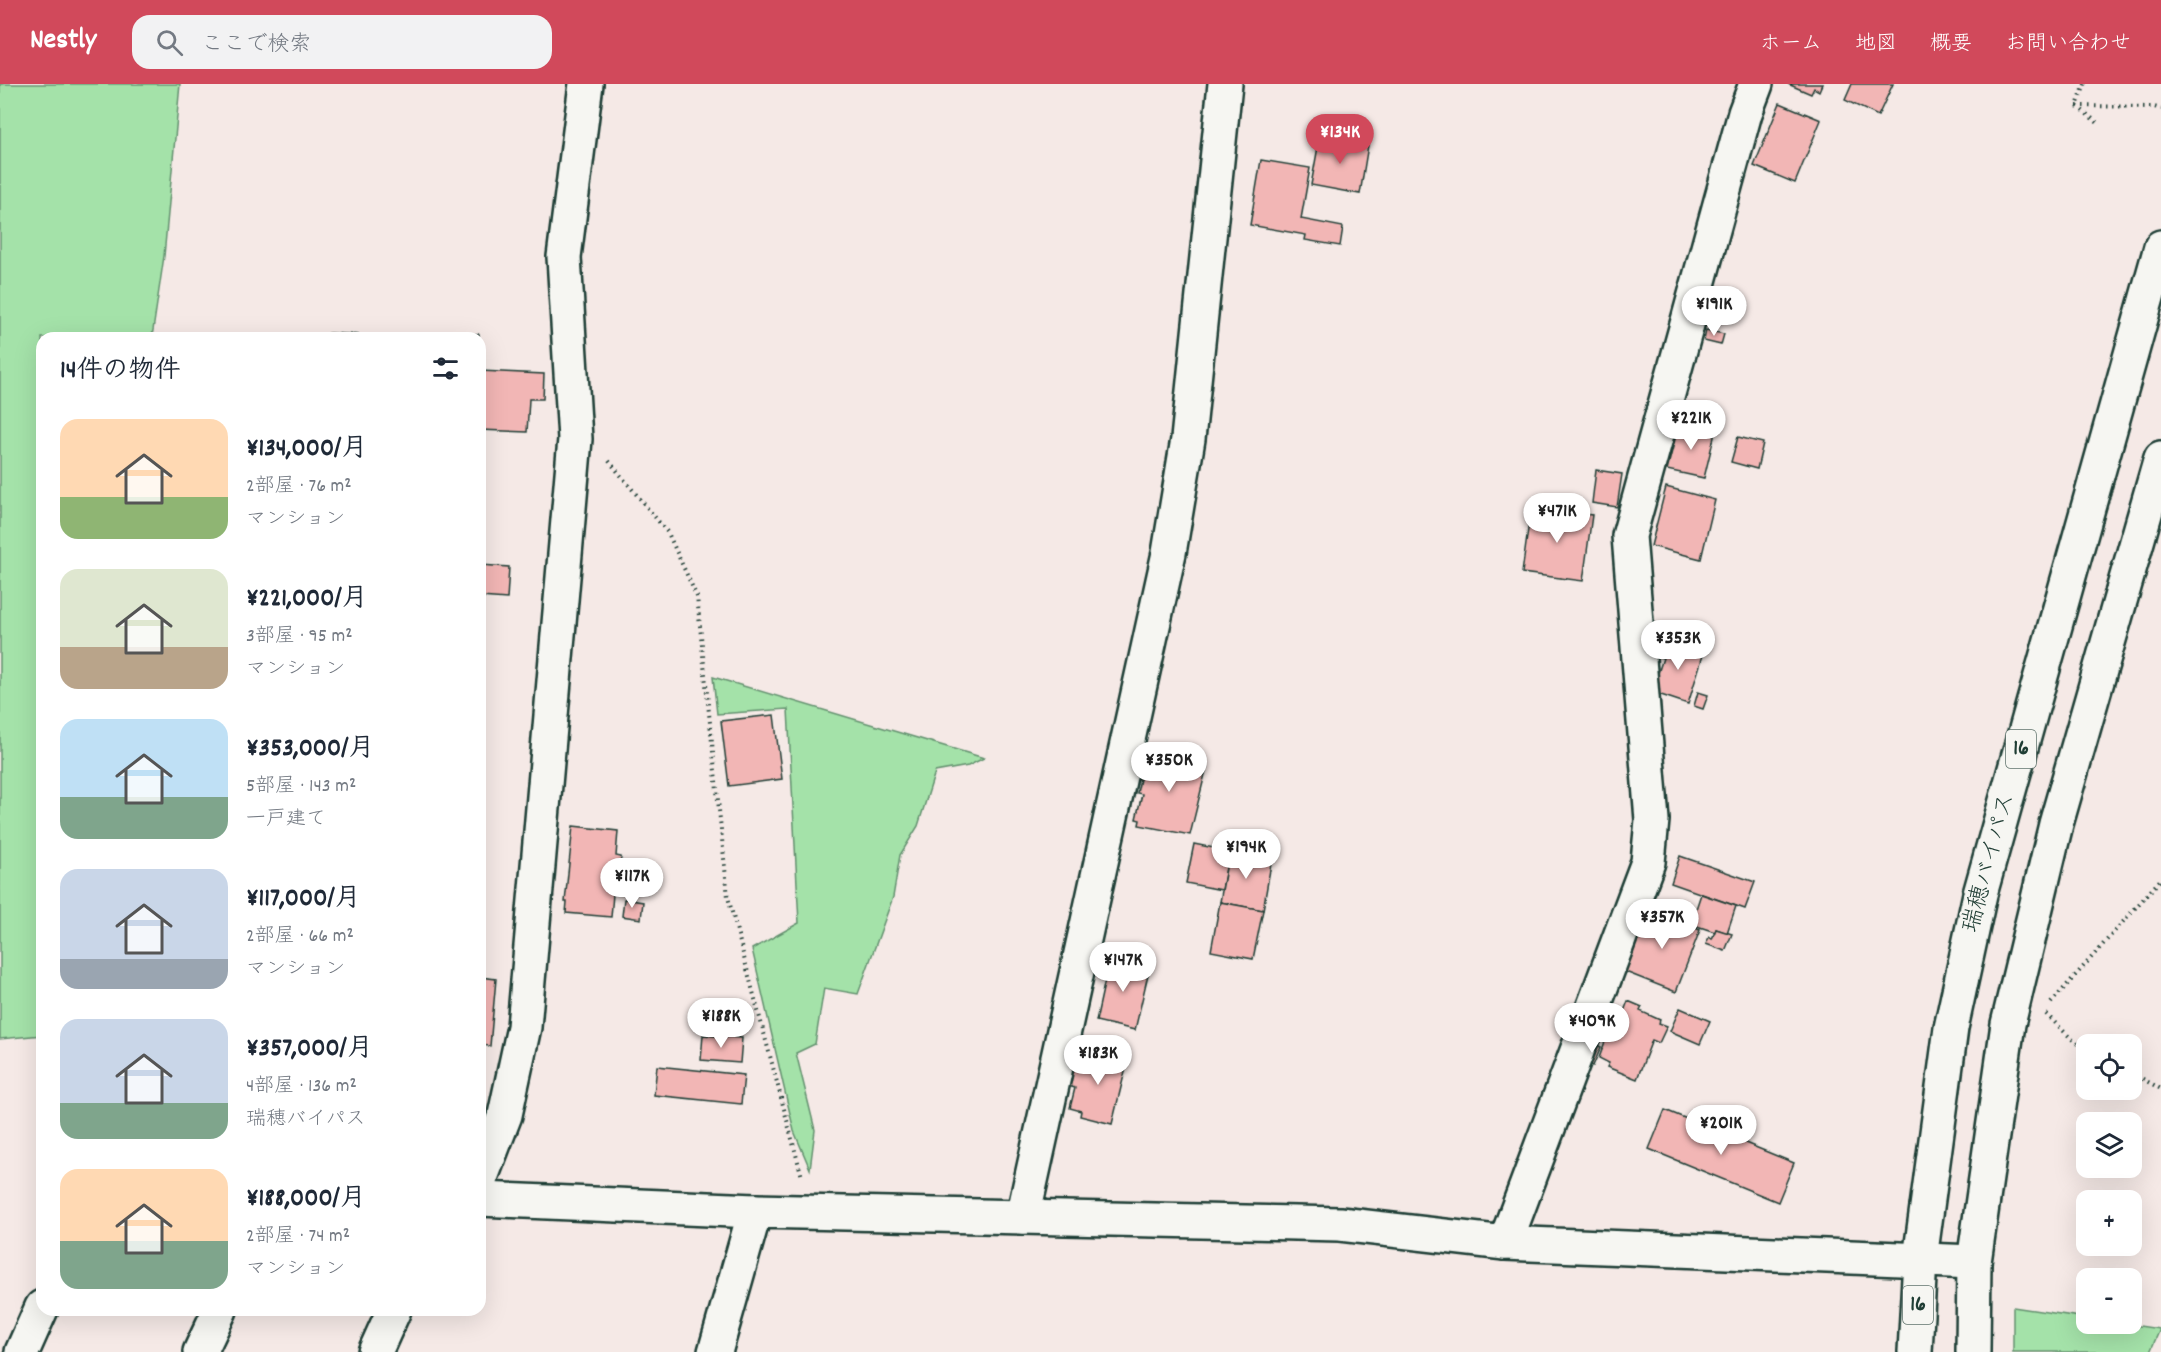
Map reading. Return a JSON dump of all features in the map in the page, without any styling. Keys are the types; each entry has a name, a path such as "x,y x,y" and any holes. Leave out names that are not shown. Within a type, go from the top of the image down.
{"main road":[{"path":"486,1164 505,1115 524,1027 575,439 564,257 586,84"},
{"path":"1023,1217 1169,553 1188,439 1225,84"},
{"path":"1505,1243 1648,862 1652,820 1629,536 1745,113 1756,84"},
{"name":"瑞穂バイパス","path":"1915,1352 1920,1259 1951,1028 1980,894 2161,247"},
{"name":"16","path":"1973,1352 1974,1262 2008,1024 2056,824 2161,458"},
{"path":"486,1199 755,1212 1340,1224 1505,1243 1974,1262"},
{"path":"715,1352 755,1212"},
{"path":"22,1352 38,1316"},
{"path":"200,1352 217,1316"},
{"path":"375,1352 391,1316"}],"path":[{"path":"2077,106 2085,84"},
{"path":"2077,106 2161,109"},
{"path":"2077,106 2099,124"},
{"path":"573,416 668,533 697,597 728,897 811,1213"},
{"path":"2008,1024 2043,1012 2161,879"},
{"path":"2043,1012 2076,1043"},
{"path":"2142,1079 2161,1089"}],"green space":[{"path":"0,84 180,84 164,256 153,332 36,332 36,1036 0,1039"},
{"path":"713,677 984,758 968,766 935,772 918,826 900,855 893,897 858,994 824,988 815,1044 796,1053 815,1130 810,1169 794,1131 752,949 799,923 788,709 717,714"},
{"path":"2013,1307 2076,1316 2076,1334 2142,1334 2142,1326 2160,1329 2150,1352 2013,1352"}],"building":[{"path":"1788,84 1822,84 1819,91 1814,88 1811,94"},
{"path":"1852,84 1893,84 1878,116 1845,100"},
{"path":"1780,103 1821,120 1795,183 1754,166"},
{"path":"1320,136 1368,145 1360,194 1311,185"},
{"path":"1261,160 1310,168 1301,219 1343,227 1340,246 1305,240 1306,235 1250,225"},
{"path":"1706,330 1724,334 1721,345 1704,341"},
{"path":"486,371 544,374 543,399 529,399 527,432 486,430"},
{"path":"1679,424 1715,433 1704,478 1667,470"},
{"path":"1738,437 1763,443 1757,469 1731,462"},
{"path":"1596,470 1622,474 1617,507 1592,503"},
{"path":"1666,487 1715,500 1701,559 1651,546"},
{"path":"1531,507 1592,515 1583,581 1522,573"},
{"path":"486,565 509,567 507,599 486,597"},
{"path":"1666,639 1704,652 1688,704 1652,692 1663,658 1660,657"},
{"path":"1698,692 1708,695 1703,709 1694,706"},
{"path":"774,715 782,779 729,786 721,721"},
{"path":"1142,752 1207,766 1190,835 1139,825 1140,820 1136,819 1142,794 1137,793 1140,779 1136,778"},
{"path":"573,826 618,831 616,856 621,857 619,872 615,872 611,917 566,913 567,902 565,902"},
{"path":"1194,844 1229,851 1222,890 1186,883"},
{"path":"1229,851 1272,858 1263,910 1220,902"},
{"path":"1680,856 1755,882 1745,909 1671,883"},
{"path":"1701,894 1736,906 1727,933 1716,929 1715,932 1691,924"},
{"path":"624,899 643,902 641,919 622,916"},
{"path":"1220,902 1263,910 1253,959 1211,951"},
{"path":"1659,905 1678,913 1675,920 1700,930 1676,992 1623,971 1645,915 1654,919"},
{"path":"1716,929 1732,934 1725,951 1706,944 1709,937 1712,939"},
{"path":"1110,957 1150,966 1135,1030 1096,1021"},
{"path":"486,978 496,979 490,1046 486,1046"},
{"path":"1628,1001 1642,1007 1640,1011 1660,1020 1659,1023 1667,1026 1659,1043 1652,1040 1637,1079 1607,1067 1609,1063 1599,1058 1606,1039 1601,1037 1610,1015 1621,1019"},
{"path":"1680,1008 1710,1021 1700,1044 1670,1031"},
{"path":"703,1035 742,1038 740,1063 701,1060"},
{"path":"1592,1043 1601,1047 1593,1066 1584,1062"},
{"path":"1093,1050 1128,1059 1112,1124 1080,1116 1081,1111 1070,1108 1075,1088 1068,1086 1075,1059 1088,1063"},
{"path":"657,1066 744,1075 741,1104 654,1095"},
{"path":"1665,1110 1794,1163 1778,1202 1649,1149"}]}
